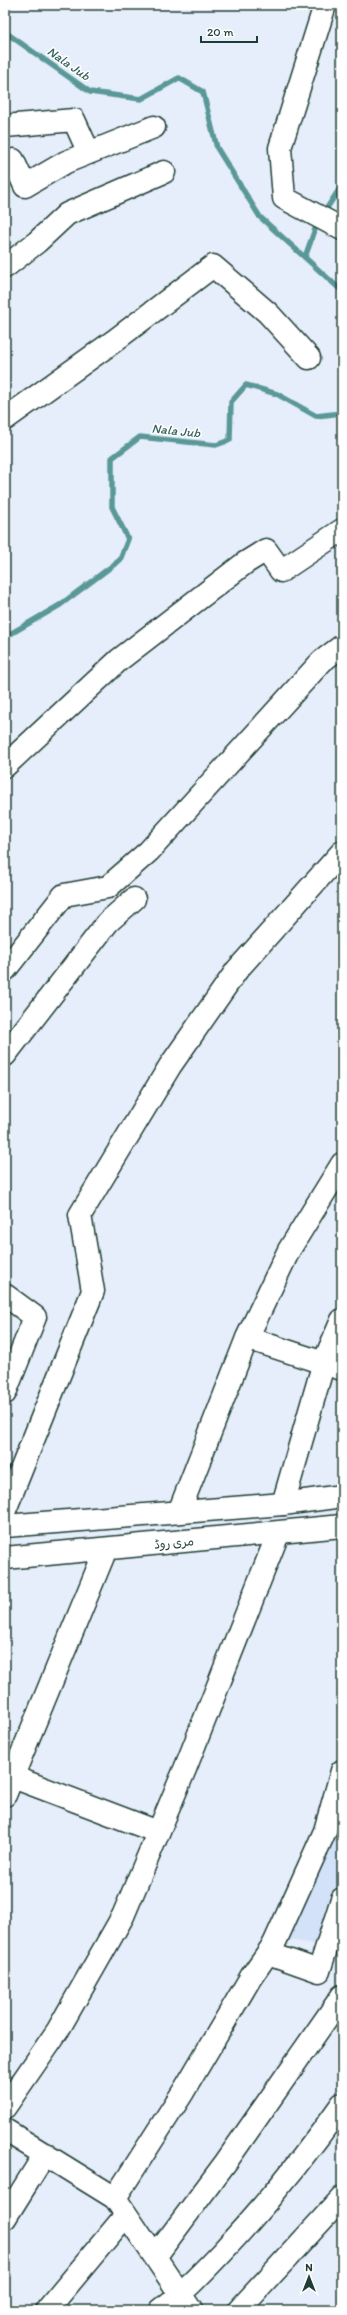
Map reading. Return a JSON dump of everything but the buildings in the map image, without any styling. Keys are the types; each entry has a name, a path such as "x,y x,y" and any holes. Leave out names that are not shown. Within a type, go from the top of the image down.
{"street":[{"path":"325,5 280,148 284,198 342,229"},
{"path":"5,126 74,120 89,153"},
{"path":"5,167 13,160 25,186 66,162 154,127"},
{"path":"5,267 37,242 67,214 164,172"},
{"path":"5,419 114,341 213,266 268,313 309,358"},
{"path":"5,766 118,660 245,563 266,550 281,571 342,530"},
{"path":"5,970 64,895 108,887 149,851 322,661 342,646"},
{"path":"5,1510 93,1291 80,1215 170,1066 237,970 342,852"},
{"path":"5,1056 108,922 134,899"},
{"path":"179,1512 247,1338 288,1250 342,1164"},
{"path":"5,1295 35,1317 12,1360 5,1393"},
{"path":"283,1504 333,1366 342,1320"},
{"path":"247,1338 333,1366"},
{"path":"5,1526 283,1504 342,1496"},
{"name":"مری روڈ","path":"6,1561 106,1549 278,1534 342,1526"},
{"path":"5,2107 58,2030 123,1916 278,1534"},
{"path":"106,1549 9,1786 158,1832"},
{"path":"47,2310 121,2206 183,2092 274,1944 325,1831 342,1771"},
{"path":"268,1952 319,1971 342,1899"},
{"path":"155,2257 226,2162 342,1996"},
{"path":"161,2310 186,2302 244,2228 307,2154 342,2104"},
{"path":"5,2130 45,2154 121,2206 186,2302"},
{"path":"5,2218 45,2154"},
{"path":"239,2310 342,2198"}],"shaded area":[{"path":"342,1755 342,1949 290,1940"}],"waterway":[{"name":"Nala Jub","path":"5,32 90,92 141,99 179,78 203,92 217,148 260,217 342,291"},
{"path":"323,214 342,185"},
{"path":"305,257 318,221"},
{"name":"Nala Jub","path":"5,637 60,605 120,560 128,539 112,507 112,458 140,437 216,445 230,440 231,402 246,385 277,394 316,416 342,413"}]}
